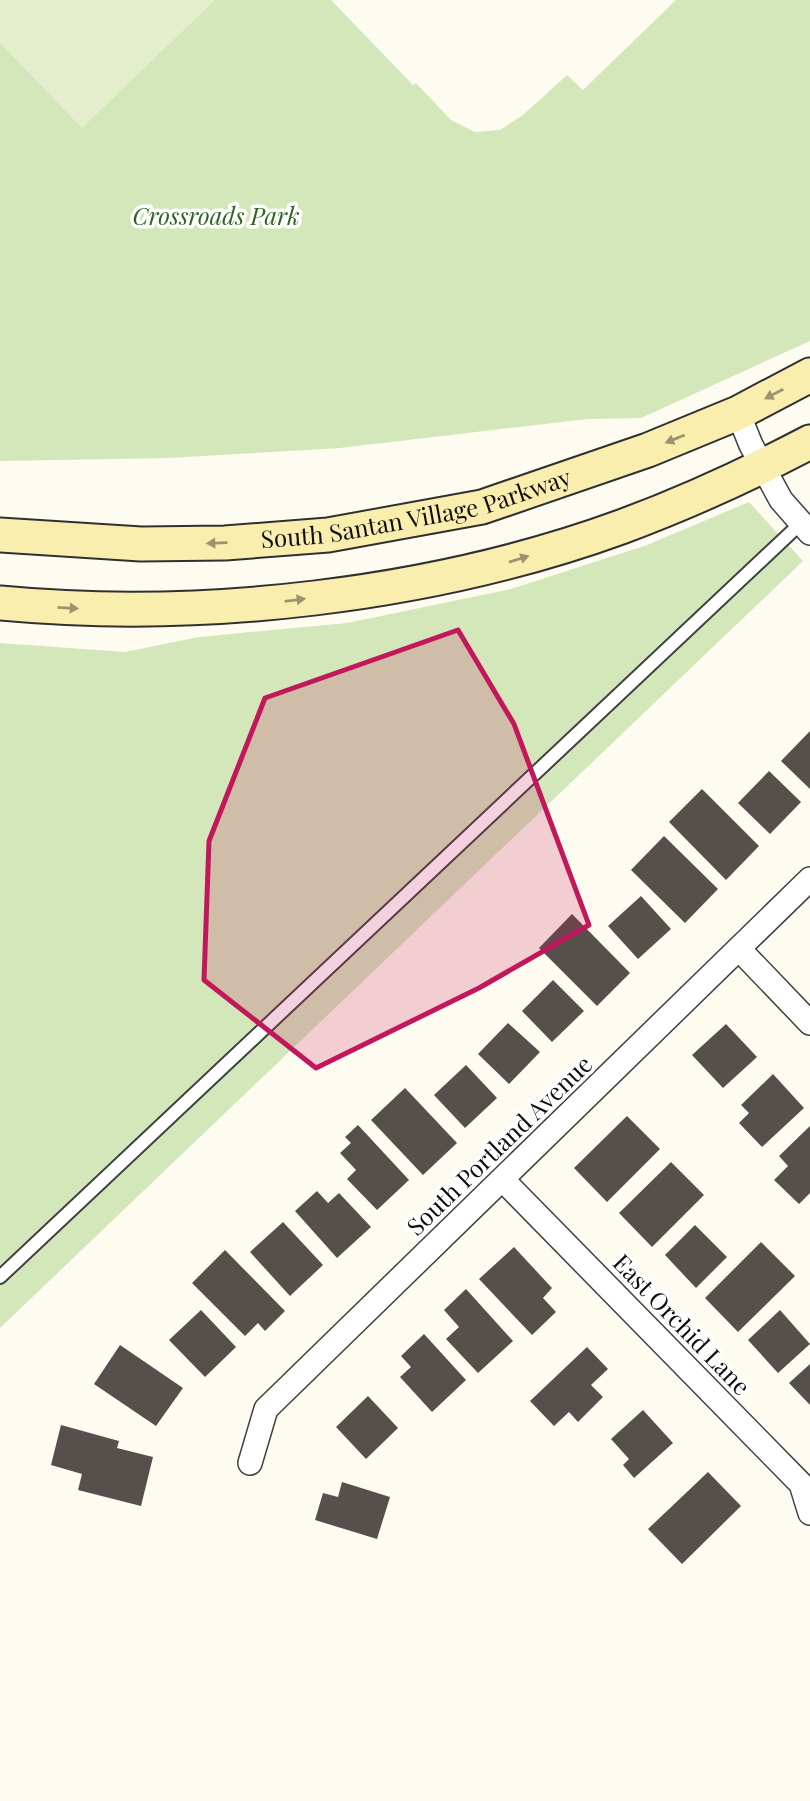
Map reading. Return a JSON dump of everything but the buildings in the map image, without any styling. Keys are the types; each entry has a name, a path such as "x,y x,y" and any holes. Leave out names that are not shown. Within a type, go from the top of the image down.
{"main road":[{"name":"South Santan Village Parkway","path":"0,535 142,544 225,543 328,535 482,506 648,450 738,413 810,375"},
{"path":"0,603 104,609 164,609 272,602 417,581 501,564 600,534 684,502 763,467 810,442"}],"street":[{"path":"738,413 751,445 781,500 806,528"},
{"name":"South Portland Avenue","path":"250,1463 266,1409 810,879"},
{"path":"739,949 810,1023"},
{"name":"East Orchid Lane","path":"503,1180 801,1484 810,1513"}],"lane":[{"path":"0,1277 806,528"}],"highlighted area":[{"path":"458,630 514,724 589,925 479,988 316,1068 204,980 209,841 265,698"}],"green space":[{"name":"Crossroads Park","path":"0,0 331,0 413,85 416,83 451,120 475,132 500,130 523,115 567,75 583,90 676,0 810,0 810,341 641,418 588,419 340,448 168,458 0,461"},
{"path":"0,0 215,0 82,128 0,43"},
{"path":"749,502 803,561 0,1328 0,643 125,652 199,637 347,623 511,589 647,545"}]}
